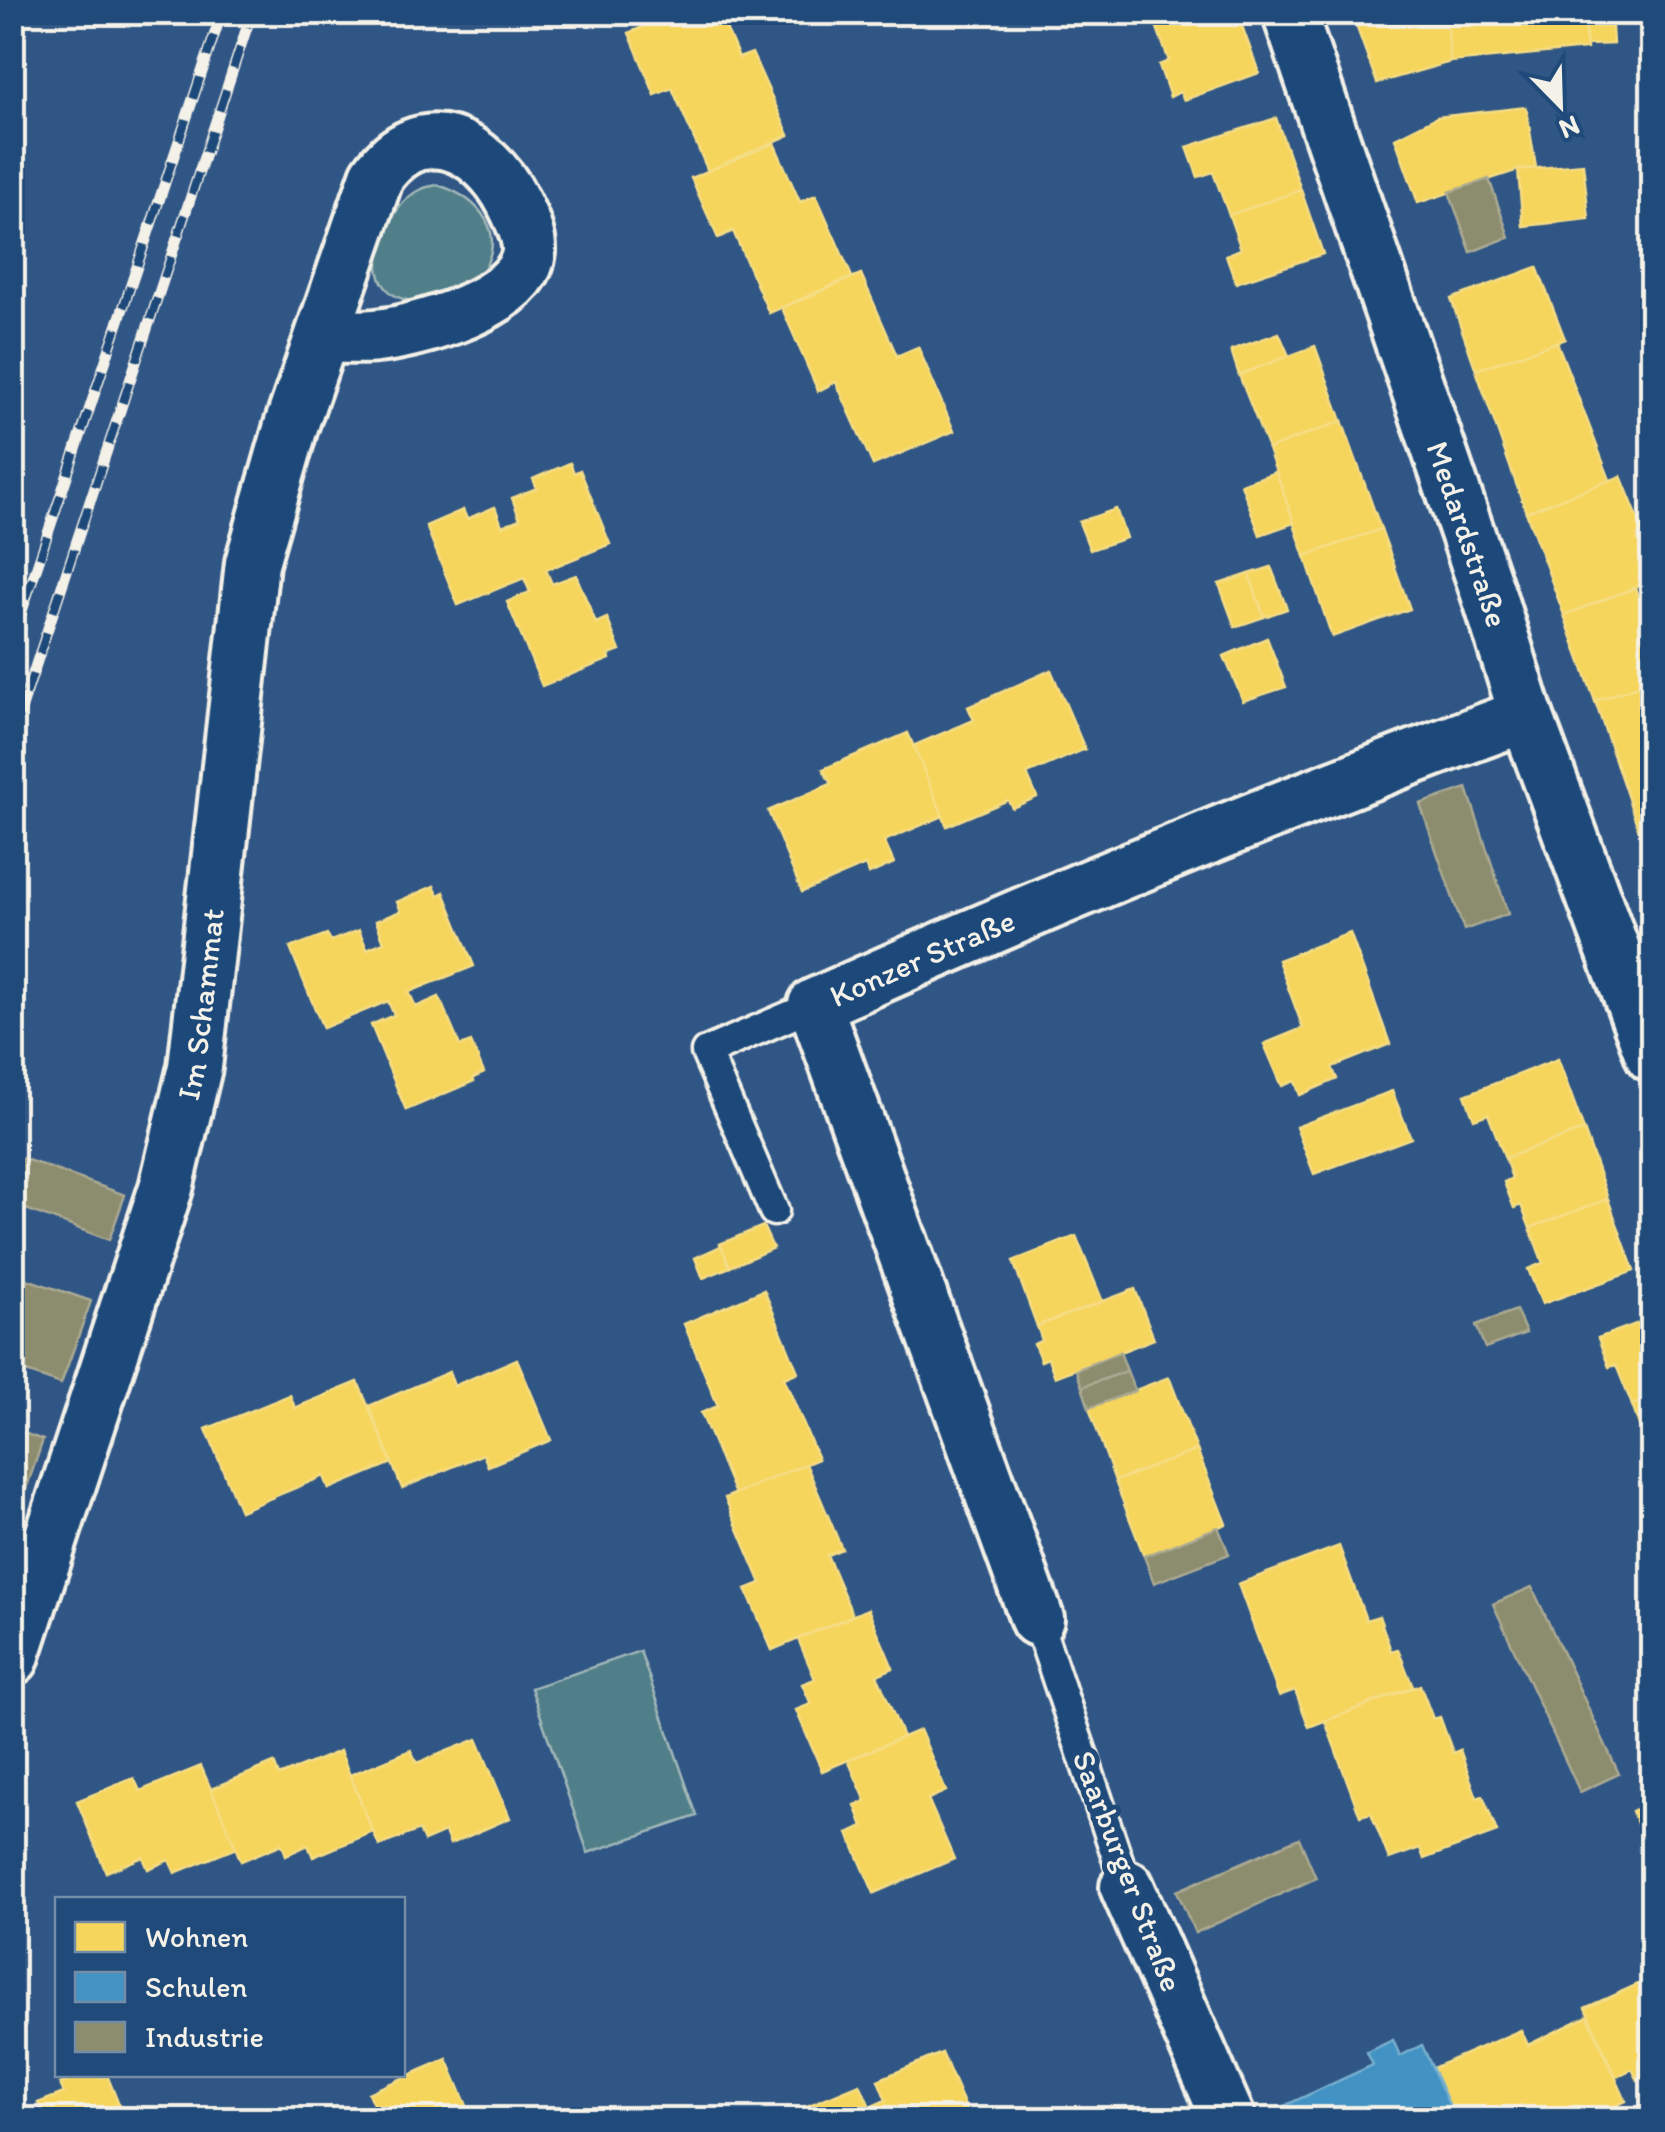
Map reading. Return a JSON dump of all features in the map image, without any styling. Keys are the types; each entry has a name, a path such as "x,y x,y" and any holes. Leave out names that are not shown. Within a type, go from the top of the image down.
{"street":[{"name":"Medardstraße","path":"1289,12 1526,715 1652,1055"},
{"name":"Im Schammat","path":"12,1658 166,1188 195,1067 252,563 291,426 322,336"},
{"name":"Konzer Straße","path":"1038,1619 815,1005 1172,852 1383,767 1526,715"},
{"name":"Saarburger Straße","path":"1127,1887 1229,2120"}],"lane":[{"path":"774,1212 706,1052 815,1005"},
{"name":"Saarburger Straße","path":"1038,1619 1127,1887"}],"green space":[{"path":"437,185 462,196 482,213 492,237 491,250 486,265 467,284 439,298 410,301 386,288 380,278 382,240 394,215 409,197"},
{"path":"640,1651 697,1816 588,1853 531,1688"}],"building: Wohnen":[{"path":"641,12 677,12 647,26"},
{"path":"677,12 719,12 739,58 752,53 789,135 708,171 672,88 655,95 629,33"},
{"path":"1182,12 1237,12 1259,73 1184,100 1180,92 1170,97 1159,65 1169,61 1155,22"},
{"path":"1352,12 1446,12 1447,18 1356,25"},
{"path":"1500,12 1583,12 1587,49 1450,62 1447,18"},
{"path":"1583,12 1611,12 1613,44 1587,45"},
{"path":"1447,18 1450,62 1377,83 1356,25"},
{"path":"1526,107 1536,168 1518,170 1418,203 1395,138 1437,117"},
{"path":"1276,118 1301,190 1229,215 1213,172 1198,177 1187,147"},
{"path":"774,143 800,202 816,195 852,277 769,313 733,231 718,238 691,178"},
{"path":"1583,164 1589,219 1523,226 1518,170"},
{"path":"1301,190 1323,254 1236,283 1226,255 1241,249 1229,215"},
{"path":"1537,267 1565,339 1476,370 1451,299"},
{"path":"861,274 897,356 918,347 954,431 873,465 836,382 818,391 782,308"},
{"path":"1279,333 1289,356 1239,375 1231,350"},
{"path":"1557,342 1610,480 1526,512 1476,370"},
{"path":"1315,346 1342,421 1268,449 1239,375"},
{"path":"1342,421 1381,529 1305,556 1268,449"},
{"path":"570,463 574,473 580,470 610,544 546,570 552,584 576,575 596,623 607,618 620,651 609,655 610,659 542,686 507,602 530,592 524,578 458,605 426,526 463,510 467,519 495,507 502,526 520,519 512,498 537,488 533,479"},
{"path":"1276,472 1294,523 1260,535 1241,484"},
{"path":"1621,476 1644,533 1637,536 1652,581 1564,615 1526,512"},
{"path":"1116,509 1126,538 1090,550 1079,522"},
{"path":"1381,529 1410,609 1332,637 1305,556"},
{"path":"1271,567 1287,609 1264,617 1249,574"},
{"path":"1249,574 1264,617 1235,627 1219,584"},
{"path":"1635,588 1649,623 1652,622 1652,681 1595,701 1564,615"},
{"path":"1267,638 1286,687 1243,701 1224,656"},
{"path":"1051,670 1085,749 1027,774 1037,797 1012,808 1008,800 947,826 913,746 974,720 968,707"},
{"path":"1652,681 1652,862 1650,863 1595,701"},
{"path":"908,733 943,816 884,841 894,863 869,874 865,865 802,892 768,811 831,784 823,769"},
{"path":"434,886 438,895 444,892 474,966 409,992 416,1007 439,997 460,1046 471,1042 484,1073 406,1110 371,1025 394,1015 388,1001 323,1028 290,948 327,934 331,941 359,930 367,949 384,942 376,921 401,911 397,902"},
{"path":"1350,933 1390,1044 1332,1067 1337,1079 1300,1095 1295,1081 1282,1086 1264,1044 1303,1028 1278,960"},
{"path":"1558,1059 1584,1130 1505,1158 1488,1114 1474,1119 1465,1095"},
{"path":"1392,1091 1411,1138 1314,1174 1296,1127"},
{"path":"1584,1130 1608,1199 1530,1228 1521,1205 1514,1208 1504,1182 1512,1178 1505,1158"},
{"path":"1608,1199 1634,1271 1542,1304 1528,1269 1543,1263 1530,1228"},
{"path":"763,1226 773,1248 730,1267 720,1244"},
{"path":"1076,1236 1103,1302 1037,1326 1013,1261"},
{"path":"721,1246 730,1267 703,1278 695,1258"},
{"path":"1135,1289 1154,1339 1055,1377 1048,1358 1041,1361 1034,1344 1042,1340 1037,1326"},
{"path":"764,1290 798,1372 784,1378 818,1459 735,1494 701,1413 718,1406 684,1324"},
{"path":"1652,1318 1652,1398 1632,1405 1616,1365 1609,1367 1598,1338"},
{"path":"517,1359 551,1440 488,1466 483,1454 402,1488 369,1406 449,1372 454,1386"},
{"path":"1169,1377 1197,1450 1115,1481 1089,1408"},
{"path":"358,1382 392,1463 329,1489 324,1476 240,1511 206,1429 290,1395 295,1408"},
{"path":"1652,1398 1651,1482 1640,1458 1649,1453 1632,1405"},
{"path":"1197,1450 1226,1524 1144,1556 1115,1481"},
{"path":"806,1464 842,1549 827,1555 853,1616 772,1650 746,1589 761,1583 725,1498"},
{"path":"1339,1546 1366,1620 1379,1616 1391,1651 1398,1649 1413,1687 1309,1727 1295,1690 1279,1696 1238,1584"},
{"path":"868,1609 893,1668 877,1675 903,1737 822,1771 796,1710 811,1704 802,1684 815,1679 798,1639"},
{"path":"1420,1685 1433,1719 1440,1717 1453,1753 1460,1750 1477,1798 1483,1796 1497,1832 1424,1859 1420,1848 1389,1859 1371,1813 1360,1816 1325,1721"},
{"path":"920,1730 946,1791 928,1799 954,1859 874,1893 848,1833 863,1826 855,1805 866,1801 848,1760"},
{"path":"477,1739 510,1818 450,1844 445,1832 424,1841 419,1830 379,1846 350,1775 411,1750 417,1763"},
{"path":"340,1751 373,1832 313,1857 308,1845 286,1855 282,1844 241,1861 211,1789 274,1763 279,1776"},
{"path":"201,1766 236,1848 175,1873 169,1860 148,1869 143,1857 106,1872 77,1801 134,1778 140,1791"},
{"path":"1652,1801 1652,1849 1649,1851 1632,1811"},
{"path":"1652,1978 1652,2073 1638,2080 1632,2069 1616,2077 1585,2008"},
{"path":"1588,2016 1626,2101 1584,2120 1558,2120 1555,2115 1544,2120 1456,2120 1433,2068 1521,2030 1528,2045"},
{"path":"942,2053 971,2120 799,2120 795,2111 860,2084 870,2107 886,2100 878,2080"},
{"path":"447,2059 473,2120 380,2120 368,2093"},
{"path":"76,2077 108,2077 125,2120 45,2120 38,2103 64,2093 60,2084"}],"building: Schulen":[{"path":"1393,2040 1400,2056 1422,2045 1456,2120 1280,2120 1275,2110 1373,2065 1367,2052"}],"building: Industrie":[{"path":"1489,179 1509,237 1471,252 1449,192"},
{"path":"1467,788 1508,914 1464,930 1420,804"},
{"path":"22,1158 125,1195 109,1240 12,1204 12,1185"},
{"path":"12,1274 91,1301 61,1384 12,1367"},
{"path":"1516,1310 1526,1333 1485,1348 1476,1325"},
{"path":"1120,1352 1127,1371 1082,1387 1076,1370"},
{"path":"1127,1371 1135,1391 1089,1408 1082,1387"},
{"path":"12,1429 43,1440 13,1527 12,1527"},
{"path":"1218,1527 1229,1554 1154,1583 1144,1556"},
{"path":"1532,1587 1619,1774 1580,1792 1493,1604"},
{"path":"1299,1838 1316,1878 1195,1933 1177,1891"}],"railway":[{"path":"12,641 222,12"},
{"path":"12,737 252,12"}]}
